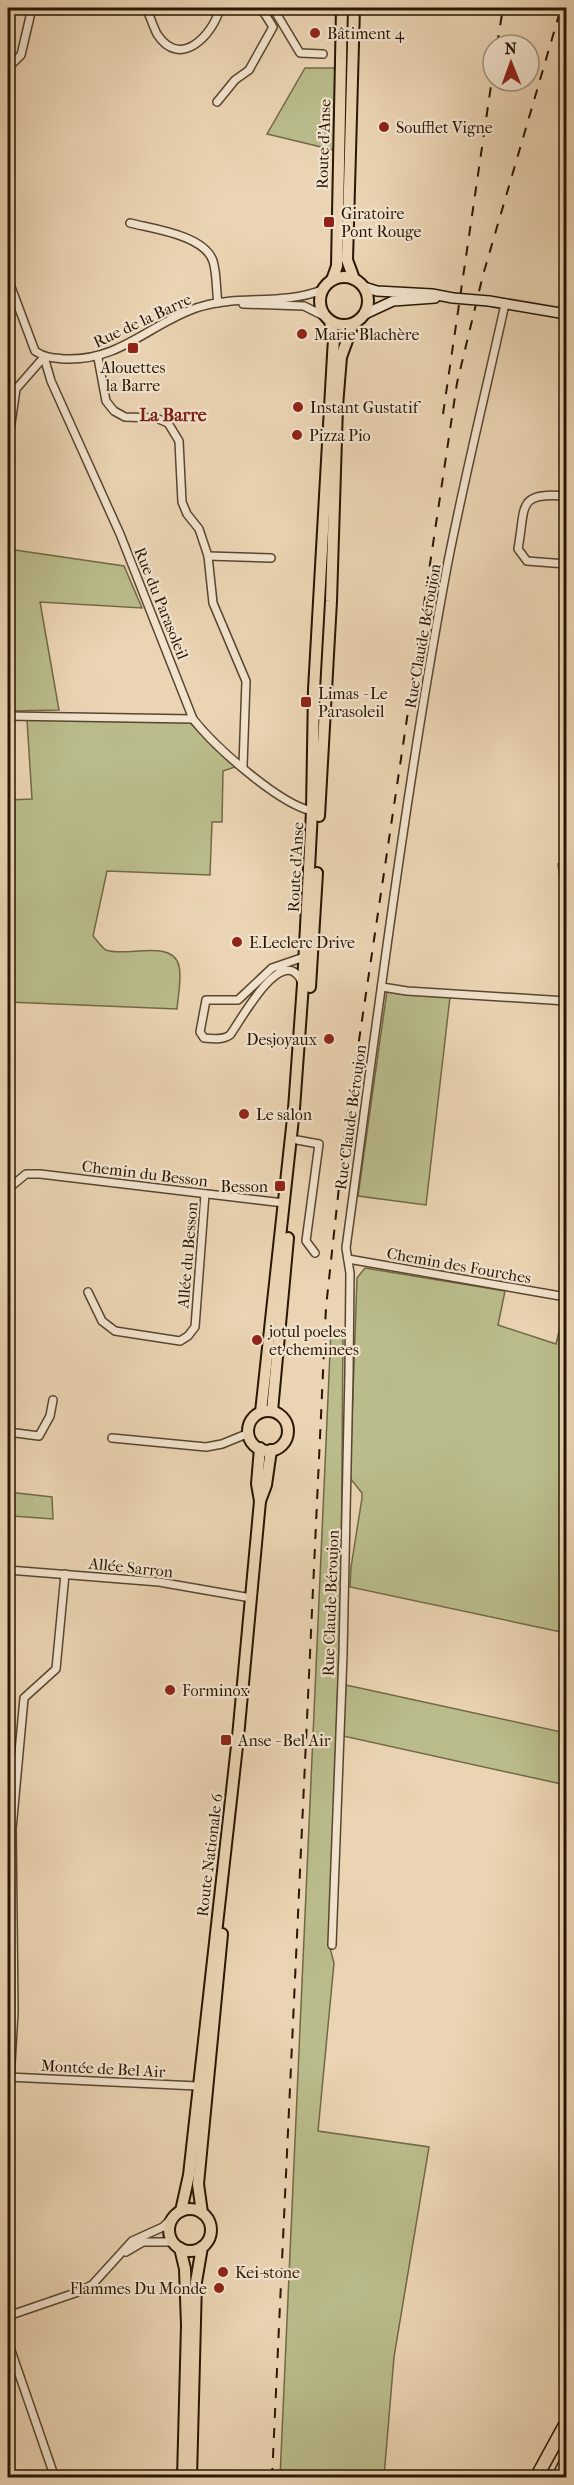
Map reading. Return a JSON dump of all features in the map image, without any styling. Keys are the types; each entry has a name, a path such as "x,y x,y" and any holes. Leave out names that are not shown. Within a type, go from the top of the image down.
{"highway":[{"path":"536,2478 567,2423"},
{"path":"558,2478 567,2462"}],"main road":[{"name":"Route d'Anse","path":"333,280 337,266 342,8"},
{"name":"Route d'Anse","path":"354,8 347,260 354,279"},
{"path":"450,298 432,294 377,291 364,287 354,279 333,280 322,290 320,303 327,318 345,326 353,324 365,314 393,301 450,298 489,301 567,314"},
{"path":"364,287 369,300 365,314"},
{"name":"Route d'Anse","path":"267,1412 303,984 312,810 314,690 334,339 327,318"},
{"name":"Route d'Anse","path":"267,1412 297,1140 315,911 331,601 337,406 341,357 353,324"},
{"path":"260,1448 271,1450 283,1444 288,1431 284,1418 267,1412 251,1421 249,1433 260,1448 257,1484 260,1501"},
{"path":"260,1501 266,1485 271,1450"},
{"name":"Route Nationale 6","path":"178,2213 189,2175 197,2086 228,1832 260,1501"},
{"path":"202,2213 198,2184 226,1897 228,1832"},
{"path":"183,2478 187,2325 185,2269 169,2229 178,2213 188,2209 202,2213 209,2221 210,2232 202,2247 196,2282 191,2478"},
{"path":"176,2245 191,2250 202,2247"}],"street":[{"path":"12,64 21,55 33,8"},
{"path":"146,8 158,35 171,47 188,48 205,39 217,21 220,8"},
{"path":"217,102 234,80 249,70 273,27 261,8"},
{"path":"273,8 300,53 322,54"},
{"path":"130,223 183,236 202,247 212,260 218,303"},
{"path":"8,279 30,341 35,351 44,357 16,389 8,444"},
{"name":"Rue de la Barre","path":"44,357 98,358 177,317 218,303 304,297 322,290"},
{"name":"Rue de la Barre","path":"231,302 304,306 327,318"},
{"name":"Rue Claude Béroujon","path":"332,1945 343,1630 349,1350 346,1248 381,987 424,698 447,569 505,304"},
{"name":"Rue du Parasoleil","path":"44,357 51,381 116,523 193,720 206,735 297,808 312,810"},
{"path":"98,358 106,401 114,411 125,417 156,418 173,427 179,441 182,502 187,514 199,529 208,556 213,603 246,681 243,766"},
{"path":"567,496 544,494 533,496 527,502 518,549 527,561 567,564"},
{"path":"208,556 271,558"},
{"path":"8,716 193,720"},
{"path":"303,984 299,975 292,970 284,971 266,982 230,1035 225,1038 210,1039 204,1038 200,1032 206,1000 238,1000 272,968 304,957"},
{"path":"381,987 407,991 567,1001"},
{"path":"297,1140 319,1144 306,1241 315,1253"},
{"name":"Chemin du Besson","path":"8,1189 26,1174 40,1174 285,1203"},
{"name":"Allée du Besson","path":"87,1292 102,1321 115,1331 180,1341 188,1336 195,1327 205,1194"},
{"name":"Chemin des Fourches","path":"348,1259 567,1297"},
{"path":"8,1432 39,1436 50,1416 53,1400"},
{"path":"111,1438 206,1448 249,1433"},
{"name":"Allée Sarron","path":"8,1570 159,1582 251,1598"},
{"path":"8,2114 14,2012 12,1828 24,1698 56,1669 65,1574"},
{"name":"Montée de Bel Air","path":"9,2077 197,2086"},
{"path":"8,2316 92,2285 120,2257 132,2241 163,2227 178,2213"},
{"path":"120,2257 143,2242 176,2245"},
{"path":"8,2342 55,2478"}],"green space":[{"path":"305,68 340,68 338,151 267,134"},
{"path":"8,549 124,566 142,608 40,602 59,710 8,711"},
{"path":"27,720 188,721 235,767 223,771 222,822 212,822 210,875 107,871 93,936 106,950 114,952 158,951 168,953 175,958 180,976 177,1009 8,1002 8,800 32,799"},
{"path":"558,864 566,864 566,930"},
{"path":"387,991 450,997 426,1205 358,1196"},
{"path":"365,1268 505,1291 498,1325 556,1344 566,1302 566,1633 350,1587 362,1498 362,1493 350,1478 357,1278"},
{"path":"343,1329 341,1596 329,1944 334,1963 318,2131 429,2147 394,2357 384,2477 280,2478 331,1330"},
{"path":"8,1492 52,1497 53,1519 12,1516 8,1563"},
{"path":"346,1685 566,1733 566,1785 343,1736"}],"railway":[{"path":"499,33 503,8"},
{"path":"272,2478 326,1307 344,1141 457,383 483,275 561,8"},
{"path":"443,414 490,93"}],"place":[{"name":"Bâtiment 4","path":"315,33"},
{"name":"Soufflet Vigne","path":"384,127"},
{"name":"Giratoire Pont Rouge","path":"329,222"},
{"name":"Marie Blachère","path":"302,334"},
{"name":"Alouettes la Barre","path":"133,348"},
{"name":"Instant Gustatif","path":"298,407"},
{"name":"Pizza Pio","path":"297,435"},
{"name":"Limas - Le Parasoleil","path":"306,702"},
{"name":"E.Leclerc Drive","path":"237,942"},
{"name":"Desjoyaux","path":"329,1039"},
{"name":"Le salon","path":"244,1114"},
{"name":"Besson","path":"280,1186"},
{"name":"jotul poeles et cheminees","path":"257,1340"},
{"name":"Forminox","path":"170,1690"},
{"name":"Anse - Bel Air","path":"226,1740"},
{"name":"Kei-stone","path":"223,2272"},
{"name":"Flammes Du Monde","path":"219,2288"}],"district":[{"name":"La Barre","path":"173,415"}]}
